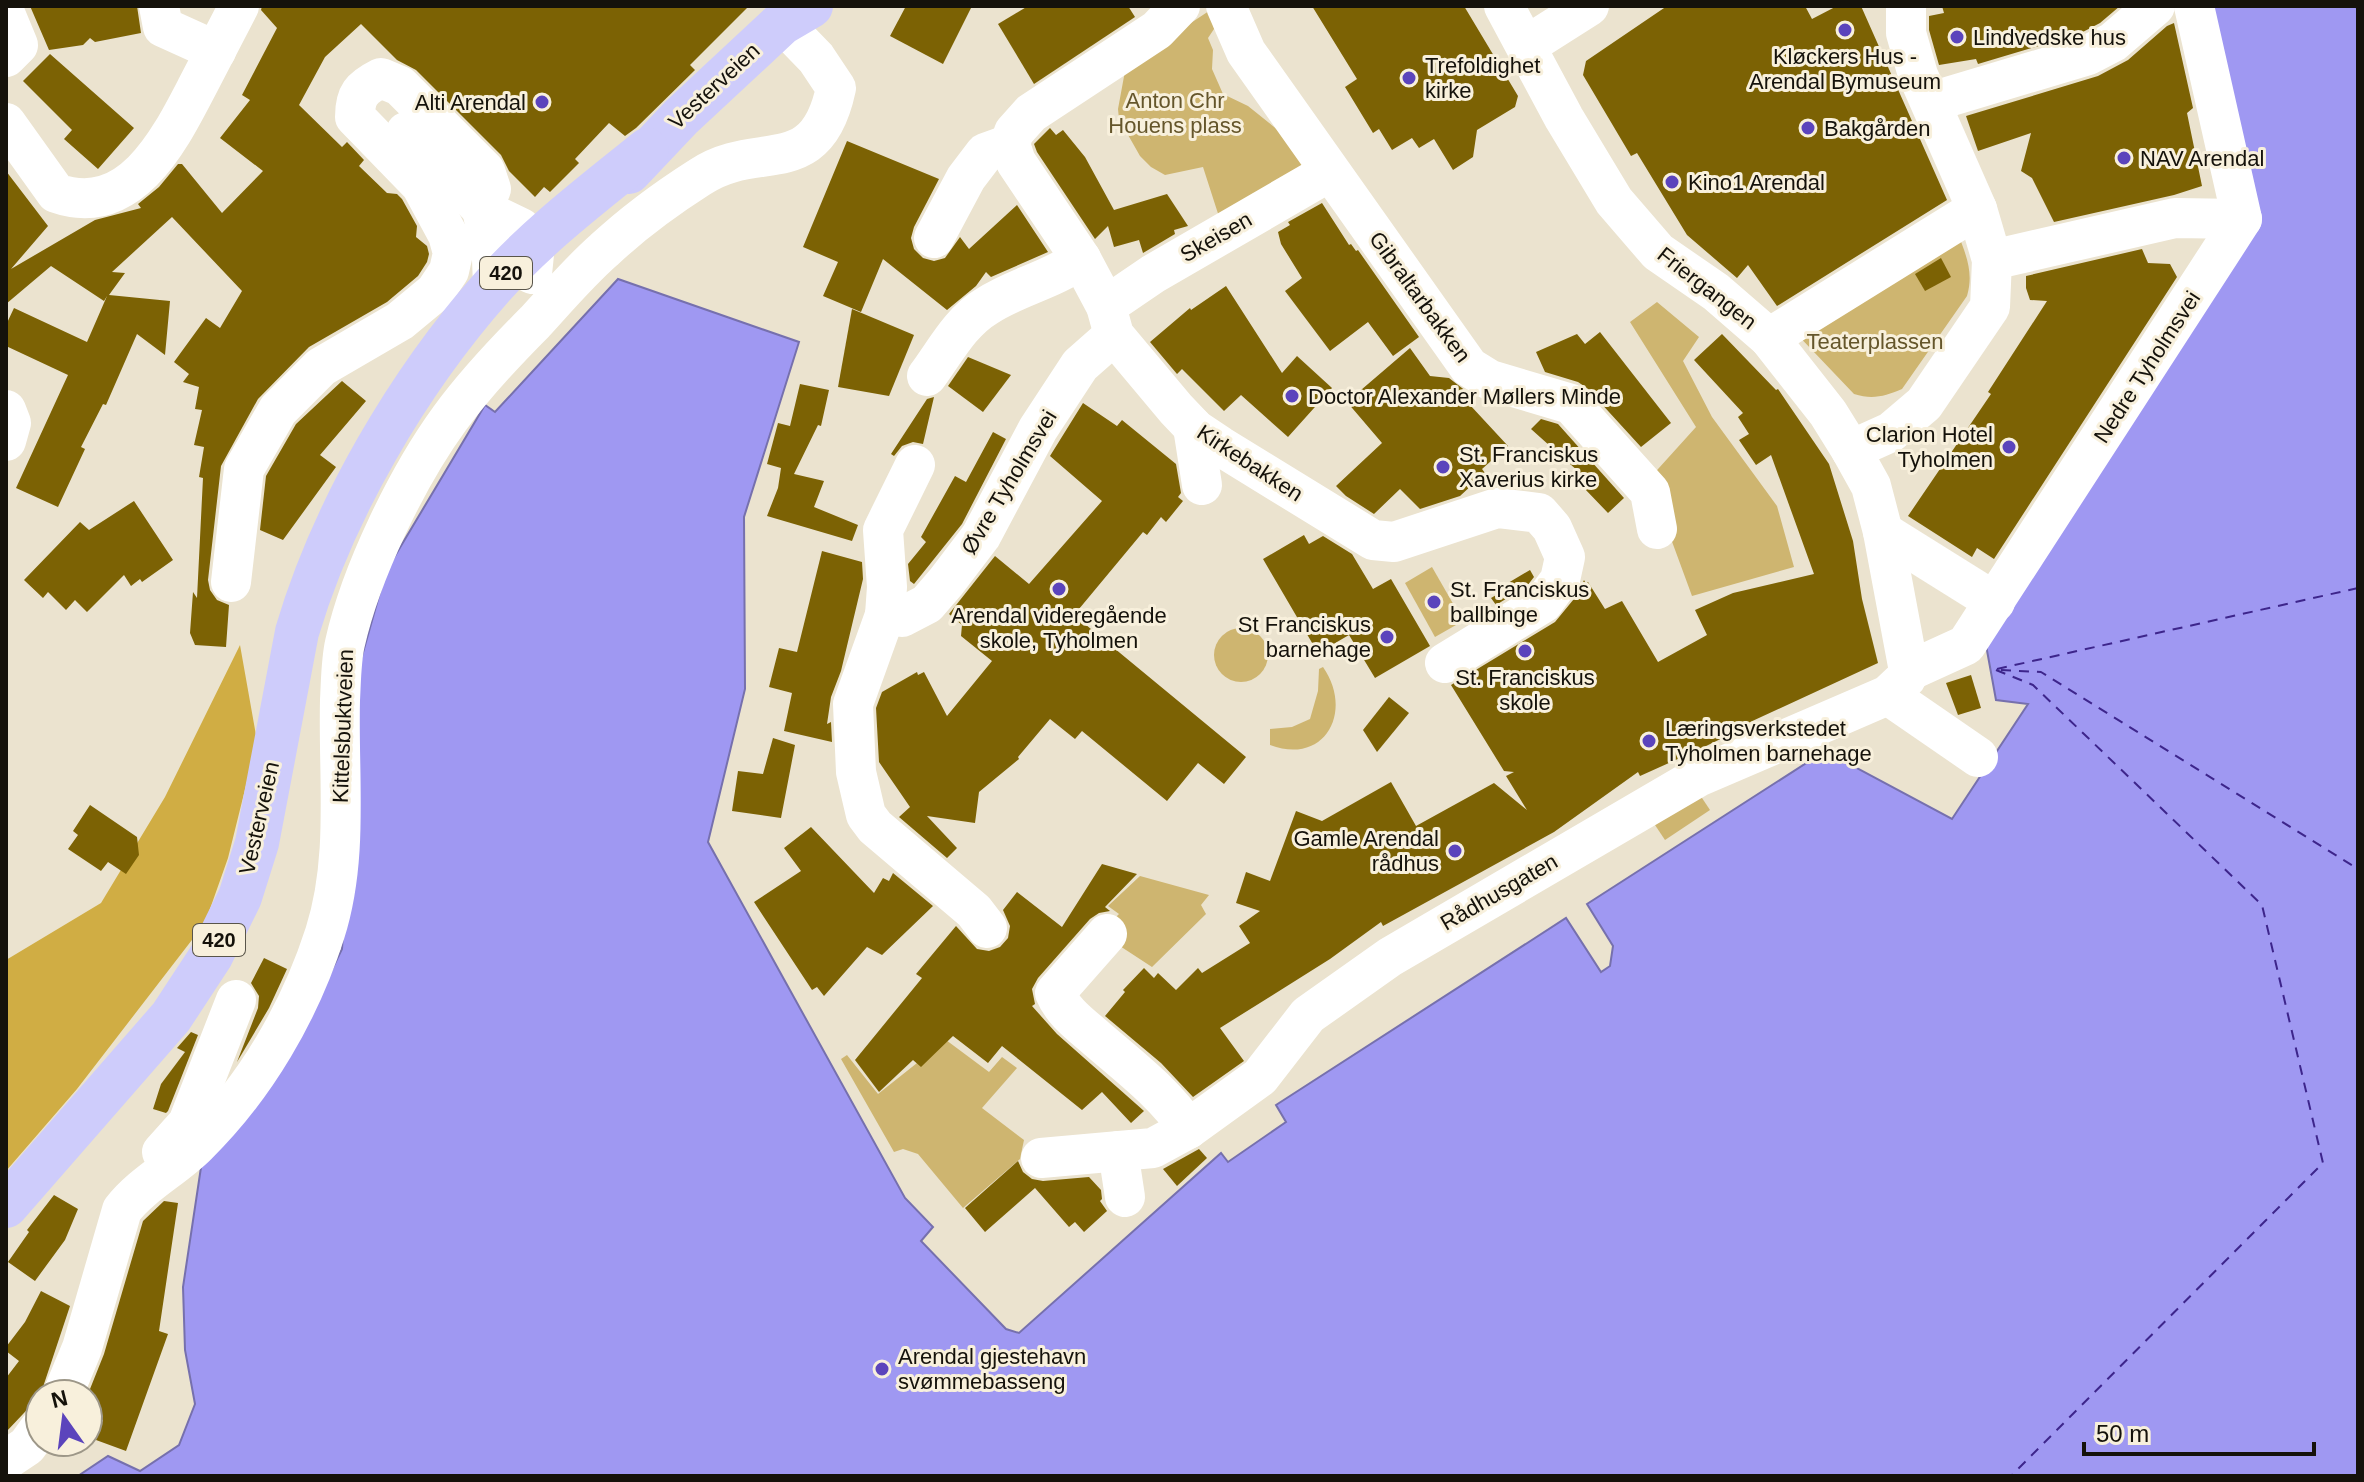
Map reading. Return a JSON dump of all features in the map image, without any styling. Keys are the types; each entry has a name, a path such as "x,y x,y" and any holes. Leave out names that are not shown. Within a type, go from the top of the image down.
{"main road":[{"name":"Vesterveien","path":"6,1206 171,1017 211,956 240,897 257,843 303,611 327,547 366,467 395,422 520,268 584,223 647,150 795,12"}],"street":[{"path":"159,6 163,27 216,51"},
{"path":"8,131 56,193 95,199 124,186 143,172 169,140 239,6"},
{"path":"934,238 966,178 985,153 1010,144 1014,132 1031,113 1157,30 1180,6"},
{"name":"Gibraltarbakken","path":"1226,6 1246,52 1469,367 1490,380 1571,404 1650,492 1657,529"},
{"name":"Friergangen","path":"1504,6 1564,118 1614,201 1658,252 1716,292 1769,338 1828,413 1851,450 1871,486 1883,532 1898,683"},
{"path":"1526,46 1589,6"},
{"path":"1851,450 1891,432 1924,404 1990,307 1992,260 1977,209 1911,53 1906,33 1906,6"},
{"path":"1931,102 2088,55 2113,42 2155,6"},
{"path":"1992,260 2175,218 2242,219 2194,6"},
{"name":"Kittelsbuktveien","path":"70,1378 82,1348 122,1210 132,1198 189,1152 244,1091 279,1040 315,960 336,883 344,645 370,567 398,505 450,419 506,352 614,240 702,175 730,163 791,153 806,145 824,125 836,88 816,58 795,12"},
{"path":"6,16 18,45 6,57"},
{"path":"231,582 244,469 278,410 321,367 400,321 435,292 449,271 453,253 448,235 421,185 355,117 355,99 363,88 381,78 400,86 485,171 491,189 482,209 492,259 520,268 521,228 482,209 369,95"},
{"name":"Kirkebakken","path":"1010,144 1016,162 1081,259 1110,320 1193,427 1373,540 1394,542 1497,508 1539,513 1552,528 1565,557 1560,580 1543,603 1445,663"},
{"name":"Skeisen","path":"1110,320 1153,274 1329,172"},
{"path":"1769,338 1977,209"},
{"name":"Nedre Tyholmsvei","path":"1898,683 1966,645 2242,219"},
{"path":"927,376 966,322 986,306 1081,259"},
{"name":"Øvre Tyholmsvei","path":"885,615 902,617 927,604 946,582 981,536 1038,429 1110,320"},
{"path":"6,410 11,423 6,441"},
{"path":"1193,427 1202,485"},
{"path":"915,465 883,530 887,587 885,615 853,704 856,772 866,815 875,827 974,911 987,928"},
{"path":"1883,532 1995,602"},
{"path":"1898,683 1978,757"},
{"name":"Rådhusgaten","path":"1041,1158 1153,1148 1188,1129 1260,1077 1308,1015 1390,957 1698,777 1898,683"},
{"path":"1107,934 1055,993 1061,1007 1132,1070 1188,1129"},
{"path":"98,1287 92,1242 102,1213 114,1191 129,1175 165,1150 188,1123 236,1000"},
{"path":"1118,1151 1125,1197"},
{"path":"6,1460 24,1448"}],"green space":[{"name":"Anton Chr Houens plass","path":"1212,9 1214,29 1208,38 1213,50 1212,69 1223,94 1248,106 1314,159 1222,226 1203,167 1165,175 1151,167 1140,156 1119,119 1118,109 1125,71"},
{"name":"Teaterplassen","path":"1957,231 1969,271 1967,296 1902,389 1879,396 1854,394 1792,329"},
{"path":"1657,302 1699,337 1683,361 1712,417 1777,506 1794,567 1692,596 1649,479 1696,427 1630,322"},
{"name":"St. Franciskus ballbinge","path":"1432,567 1463,621 1435,637 1405,583"},
{"path":"1241,628 1260,636 1268,655 1260,674 1241,682 1222,674 1214,655 1222,636"},
{"path":"1323,667 1336,701 1329,730 1319,741 1306,748 1289,749 1270,745 1270,729 1292,727 1310,719 1318,691 1319,669"},
{"path":"1696,789 1710,810 1665,840 1651,819"},
{"path":"1140,876 1209,895 1201,905 1206,914 1152,967 1100,933 1119,914 1108,906"},
{"path":"946,1040 989,1072 1002,1057 1017,1068 982,1108 1024,1140 1020,1159 963,1208 918,1154 903,1149 894,1152 841,1059 847,1055 878,1094"}],"shaded area":[{"path":"2210,6 2358,6 2358,1476 78,1476 108,1456 140,1471 179,1445 195,1404 185,1350 183,1287 203,1154 299,1037 342,949 360,663 386,571 485,405 495,412 618,279 799,342 744,517 745,689 708,842 905,1198 933,1227 921,1241 1006,1329 1019,1333 1221,1153 1228,1162 1286,1122 1276,1105 1566,918 1601,972 1610,966 1613,946 1587,904 1825,751 1952,819 2028,704 1996,700 1986,645 2255,227"},
{"path":"240,645 257,741 228,858 205,923 77,1089 6,1171 6,960 101,903 165,797"}],"building":[{"path":"30,6 137,6 141,33 95,42 90,38 83,45 49,50"},
{"path":"262,6 749,6 690,65 695,70 636,128 625,136 609,123 575,159 579,163 550,192 544,187 535,197 509,171 501,155 416,70 397,60 361,24 325,57 299,105 342,147 347,142 364,160 359,166 387,193 397,194 402,199 417,226 416,237 427,246 429,254 418,276 387,302 309,347 258,399 221,466 208,580 217,600 229,605 226,647 195,645 190,633 193,592 197,598 203,478 199,477 204,447 194,445 202,410 195,409 199,387 183,382 189,374 174,362 206,318 220,328 242,291 172,217 112,272 125,273 109,295 170,301 165,355 137,334 106,405 103,404 81,447 85,449 58,507 16,488 68,375 6,346 6,325 14,308 87,342 107,296 104,301 51,266 6,304 6,171 48,226 11,269 95,220 141,208 138,204 159,187 178,164 182,164 222,213 263,171 220,138 250,100 242,95 277,28 261,10"},
{"path":"906,6 972,6 943,64 890,36"},
{"path":"1028,6 1128,6 1135,17 1034,84 998,24"},
{"name":"Trefoldighet kirke","path":"1312,6 1464,6 1518,96 1515,107 1477,130 1473,157 1453,170 1434,139 1419,148 1412,138 1392,150 1379,129 1373,133 1345,87 1357,79"},
{"path":"1667,6 1805,6 1812,19 1837,6 1861,6 1947,200 1777,306 1748,265 1737,278 1687,235 1637,153 1631,156 1583,75 1586,61"},
{"path":"1942,6 2120,6 2100,23 2079,34 1978,64 1976,59 1939,65 1929,30 1929,16 1944,13"},
{"path":"2174,23 2193,108 2187,113 2202,186 2054,222 2032,178 2021,171 2031,133 1978,151 1966,116 2098,76 2128,60"},
{"path":"50,54 134,128 98,169 64,139 72,130 23,81"},
{"path":"1050,128 1056,135 1063,130 1085,157 1114,210 1167,194 1188,226 1174,230 1175,234 1143,253 1139,240 1114,247 1108,226 1095,239 1037,152 1034,144"},
{"path":"847,141 939,179 911,238 914,249 923,258 934,261 945,258 960,237 969,249 1017,205 1048,252 991,277 986,272 976,286 947,310 883,259 861,312 823,296 838,262 803,247"},
{"path":"1322,203 1349,245 1358,250 1419,337 1393,356 1368,322 1330,351 1285,291 1302,278 1281,244 1278,232 1290,225 1288,222"},
{"path":"2142,249 2148,263 2170,264 2177,277 1994,559 1977,548 1972,557 1908,516 1991,394 1988,392 2047,301 2030,300 2026,276"},
{"path":"1941,258 1951,277 1925,291 1915,274"},
{"path":"1226,286 1282,373 1297,356 1332,388 1288,437 1241,395 1224,411 1182,369 1177,374 1150,342 1190,308"},
{"path":"852,309 914,335 889,396 838,387"},
{"path":"1600,332 1671,423 1641,447 1587,388 1578,382 1545,372 1536,352 1577,334 1585,344"},
{"path":"1722,334 1778,389 1829,464 1853,541 1862,599 1878,663 1748,723 1700,749 1640,776 1638,772 1554,832 1383,926 1381,922 1330,959 1220,1028 1244,1061 1193,1097 1161,1063 1105,1016 1125,992 1123,990 1144,968 1154,978 1158,973 1176,990 1198,968 1202,973 1250,943 1239,926 1260,911 1236,903 1246,872 1270,881 1296,811 1322,821 1391,782 1416,826 1494,783 1527,810 1506,776 1514,772 1504,771 1451,685 1555,622 1578,594 1584,580 1605,609 1622,601 1658,662 1707,635 1695,610 1733,593 1814,574 1771,455 1756,465 1739,440 1749,434 1738,417 1743,413 1694,360"},
{"path":"1410,348 1430,376 1449,378 1471,395 1470,405 1508,446 1482,469 1485,473 1460,496 1420,509 1400,489 1374,514 1336,486 1382,443 1347,402"},
{"path":"968,357 1011,375 983,412 948,386"},
{"path":"342,381 366,401 320,455 336,467 283,540 260,530 266,476 296,424"},
{"path":"800,384 829,390 821,426 818,425 794,474 824,481 814,507 858,525 852,541 767,516 778,488 781,468 767,464 778,423 790,426"},
{"path":"934,397 923,444 913,442 902,446 894,456 891,454 927,399"},
{"path":"1083,403 1117,426 1122,420 1176,464 1181,493 1178,497 1183,501 1166,522 1161,517 1147,535 1143,532 1074,615 1246,757 1224,784 1198,763 1167,801 1082,731 1075,739 1050,719 1019,759 979,792 975,823 927,816 957,848 947,858 899,817 910,807 879,762 876,708 882,692 917,672 918,675 924,672 947,716 992,661 961,636 962,625 949,614 995,556 1029,584 1102,501 1050,456"},
{"path":"1541,419 1558,424 1624,498 1608,513 1584,488 1587,485 1576,474 1579,472 1531,429"},
{"path":"993,432 1006,439 962,524 914,584 910,581 908,564 926,542 921,537 955,476 966,482"},
{"path":"134,501 173,560 131,586 124,575 87,612 75,600 66,610 48,592 43,598 24,580 80,522 89,530"},
{"path":"1304,535 1309,544 1323,536 1352,554 1373,589 1391,579 1430,646 1375,678 1349,635 1318,653 1263,559"},
{"path":"822,551 862,562 863,579 841,671 831,697 827,724 831,722 832,742 784,731 792,693 769,687 779,648 797,652"},
{"path":"1530,570 1534,577 1527,586 1496,605 1491,598"},
{"path":"1971,675 1981,708 1958,715 1946,683"},
{"path":"1389,697 1409,713 1377,752 1363,730"},
{"path":"773,738 795,745 781,818 732,811 738,771 763,774"},
{"path":"90,805 137,837 139,855 126,874 108,862 101,871 68,849 78,835 73,831"},
{"path":"811,827 874,893 883,878 889,881 893,873 933,906 882,955 867,947 824,996 817,987 812,990 754,902 801,871 784,848"},
{"path":"1102,864 1137,874 1105,907 1110,911 1090,919 1038,978 1032,989 1035,1004 1032,1006 1057,1034 1144,1111 1131,1123 1102,1092 1082,1110 1002,1046 988,1063 953,1036 921,1067 913,1060 879,1092 855,1060 922,978 916,974 956,926 977,949 989,951 1000,947 1008,938 1010,926 1003,910 1017,892 1062,927"},
{"path":"264,958 287,969 269,1008 237,1062 258,1008 259,996 251,983"},
{"path":"191,1032 198,1035 168,1111 153,1109 161,1084 185,1052 177,1048"},
{"path":"1199,1149 1207,1158 1177,1186 1163,1169"},
{"path":"1018,1161 1023,1172 1032,1179 1089,1177 1101,1190 1100,1201 1107,1211 1084,1232 1075,1222 1069,1227 1035,1188 985,1232 965,1208"},
{"path":"54,1195 78,1209 65,1240 35,1281 8,1262 29,1232 27,1230"},
{"path":"164,1201 178,1203 159,1331 168,1334 126,1451 104,1443 104,1378 94,1378 143,1221"},
{"path":"41,1291 70,1306 46,1378 24,1378 24,1413 6,1432 6,1378 19,1361 6,1351 6,1347 25,1322"}],"ferry route":[{"path":"2355,6 2358,9"},
{"path":"1997,669 2358,588"},
{"path":"1996,670 2033,685 2262,905 2323,1163 2011,1476"},
{"path":"2001,670 2041,672 2358,869"}],"place":[{"name":"Kløckers Hus - Arendal Bymuseum","path":"1845,30"},
{"name":"Lindvedske hus","path":"1957,37"},
{"name":"Trefoldighet kirke","path":"1409,78"},
{"name":"Alti Arendal","path":"542,102"},
{"name":"Bakgården","path":"1808,128"},
{"name":"NAV Arendal","path":"2124,158"},
{"name":"Kino1 Arendal","path":"1672,182"},
{"name":"Doctor Alexander Møllers Minde","path":"1292,396"},
{"name":"Clarion Hotel Tyholmen","path":"2009,447"},
{"name":"St. Franciskus Xaverius kirke","path":"1443,467"},
{"name":"Arendal videregående skole, Tyholmen","path":"1059,589"},
{"name":"St. Franciskus ballbinge","path":"1434,602"},
{"name":"St Franciskus barnehage","path":"1387,637"},
{"name":"St. Franciskus skole","path":"1525,651"},
{"name":"Læringsverkstedet Tyholmen barnehage","path":"1649,741"},
{"name":"Gamle Arendal rådhus","path":"1455,851"},
{"name":"Arendal gjestehavn svømmebasseng","path":"882,1369"}]}
